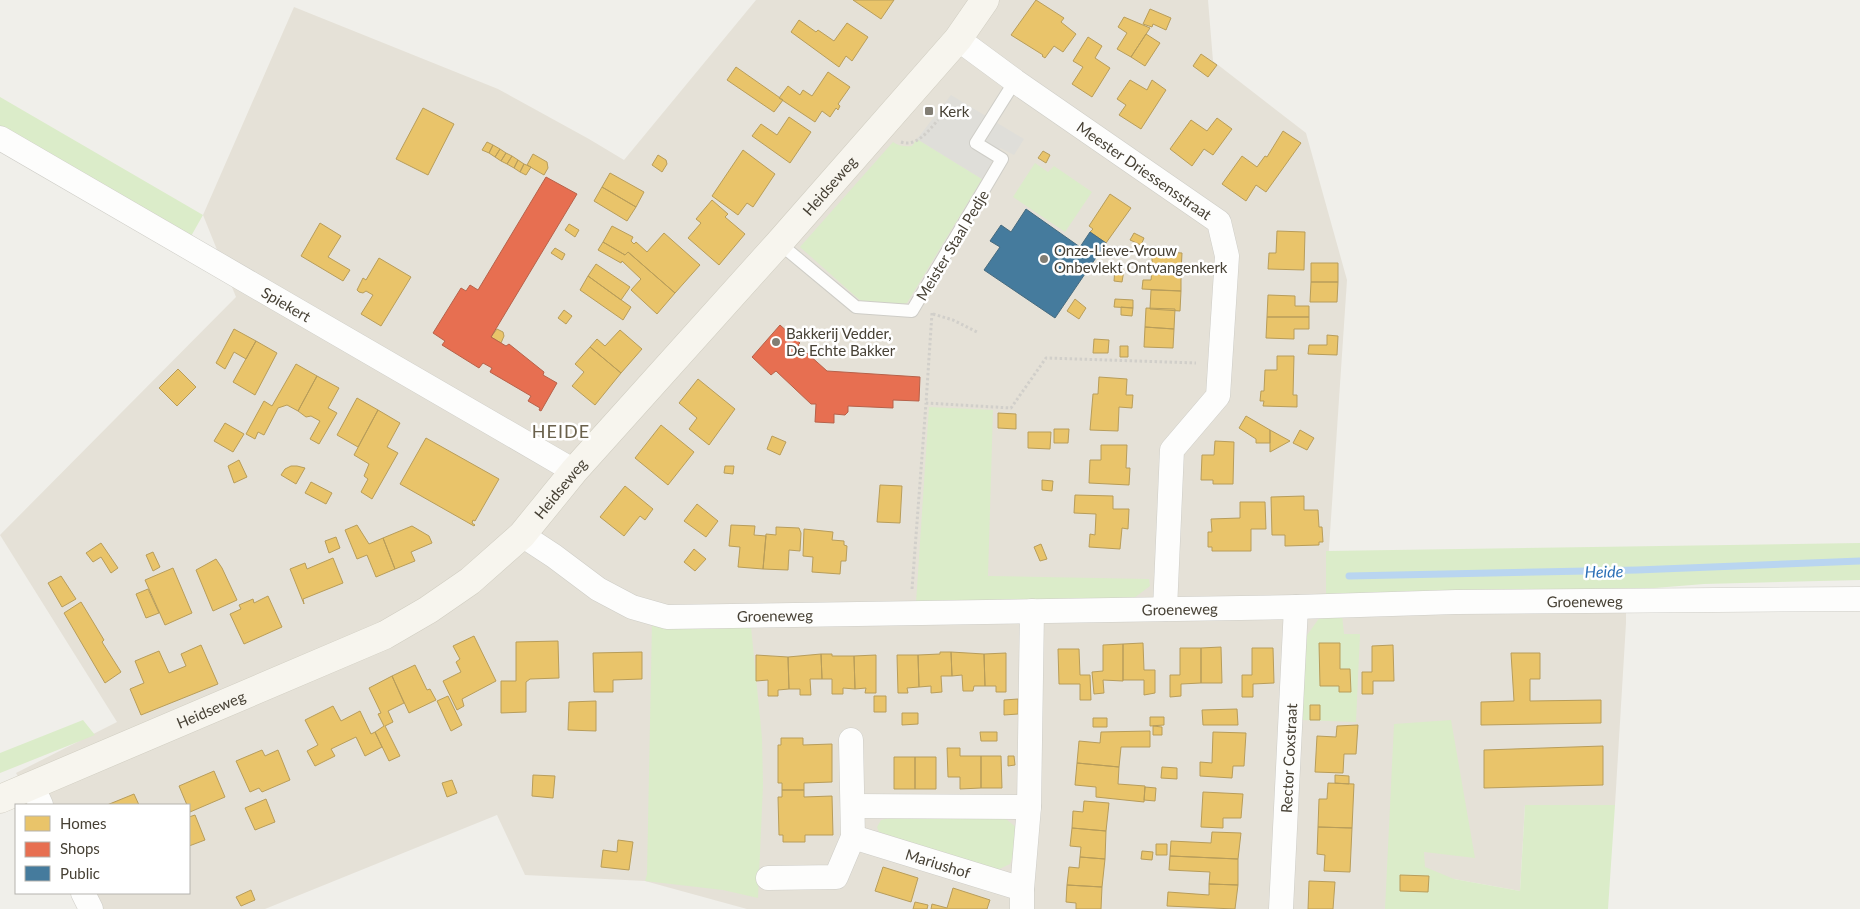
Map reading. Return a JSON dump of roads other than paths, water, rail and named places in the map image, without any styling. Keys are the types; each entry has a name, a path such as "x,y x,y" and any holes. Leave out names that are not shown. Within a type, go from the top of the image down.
{"street":[{"name":"Heidseweg","path":"0,799 37,795 385,635 428,610 470,581 522,535 574,471 779,243 958,39 985,0"},
{"name":"Meester Driessensstraat","path":"958,39 1015,81 1219,222 1227,256 1218,396 1172,450 1165,609"},
{"name":"Spiekert","path":"0,138 574,471"},
{"name":"Groeneweg","path":"522,535 598,589 632,607 667,617 1296,607 1456,602 1860,600"},
{"name":"Rector Coxstraat","path":"1281,909 1296,607"},
{"path":"1022,899 1029,807 1032,611"},
{"path":"768,878 836,877 853,837 851,740"},
{"path":"853,806 1029,807"},
{"name":"Mariushof","path":"853,837 1022,899"},
{"path":"84,894 91,909"}],"lane":[{"name":"Meister Staal Pedje","path":"779,243 856,307 912,312 1002,159 976,143 1015,81"}],"waterway":[{"name":"Heide","path":"1349,576 1637,570 1860,561"}],"place":[{"name":"Kerk","path":"929,111"},
{"name":"Onze-Lieve-Vrouw Onbevlekt Ontvangenkerk","path":"1044,259"},
{"name":"Bakkerij Vedder, De Echte Bakker","path":"776,342"}],"district":[{"name":"HEIDE","path":"561,431"}]}
